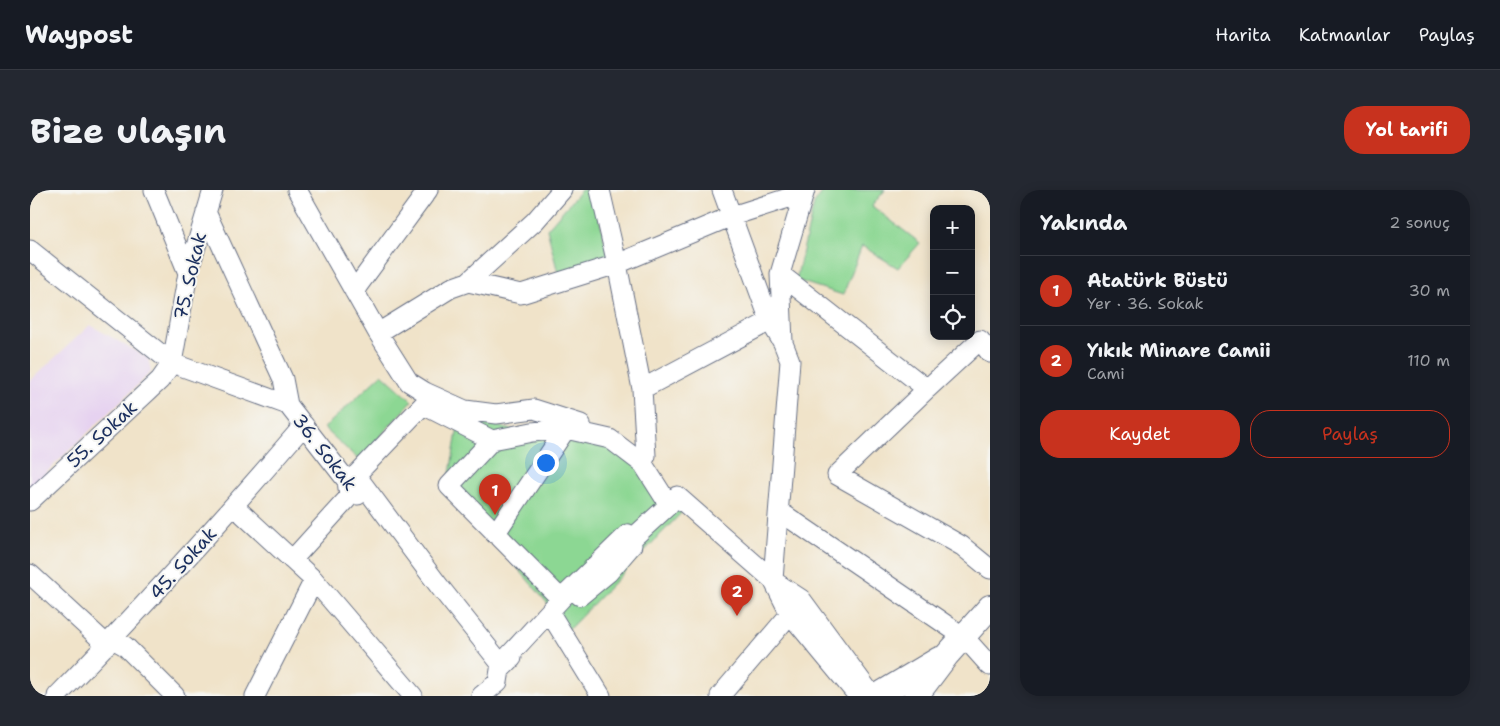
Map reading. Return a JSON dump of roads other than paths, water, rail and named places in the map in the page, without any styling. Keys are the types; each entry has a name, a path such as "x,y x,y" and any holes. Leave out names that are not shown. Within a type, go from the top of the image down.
{"main road":[{"path":"916,696 947,654 990,607"},
{"path":"877,696 947,654"}],"street":[{"path":"154,190 188,273"},
{"name":"75. Sokak","path":"172,363 188,273 213,190"},
{"path":"297,190 378,333 409,382 425,392 465,410 496,414 534,409 605,431 646,456 673,500"},
{"path":"354,291 428,190"},
{"path":"378,333 451,288 468,282 535,221 562,190"},
{"path":"600,190 642,389 646,456"},
{"path":"722,190 770,321 783,343 790,361 774,581 790,614 858,696"},
{"path":"468,282 521,294 617,264 732,216 804,191"},
{"path":"783,343 780,274 804,191"},
{"path":"206,212 283,379 288,405"},
{"name":"36. Sokak","path":"30,250 172,363 288,405 478,652 502,689"},
{"path":"780,274 927,389"},
{"path":"642,389 770,321"},
{"path":"990,353 980,340 838,475 962,546 990,569"},
{"name":"55. Sokak","path":"30,501 160,380 172,363"},
{"path":"292,560 349,497 347,480 425,392"},
{"path":"492,440 423,405 356,475 439,586 501,664 560,599 628,534 634,536 673,500"},
{"name":"45. Sokak","path":"57,696 110,642 234,506 304,425"},
{"path":"496,534 566,429"},
{"path":"560,599 449,486 492,440 532,432 566,429 610,438 642,464 673,500 774,581 801,599 873,696"},
{"path":"481,696 502,689 500,670 538,630 608,573 673,500"},
{"path":"234,506 314,580 413,696"},
{"path":"779,511 964,637 990,666"},
{"path":"30,574 110,642 125,646 174,696"},
{"path":"255,696 314,580"},
{"path":"720,696 790,614"},
{"path":"553,618 601,696"}],"place":[{"name":"Atatürk Büstü","path":"495,515"},
{"name":"Yıkık Minare Camii","path":"737,616"}]}
